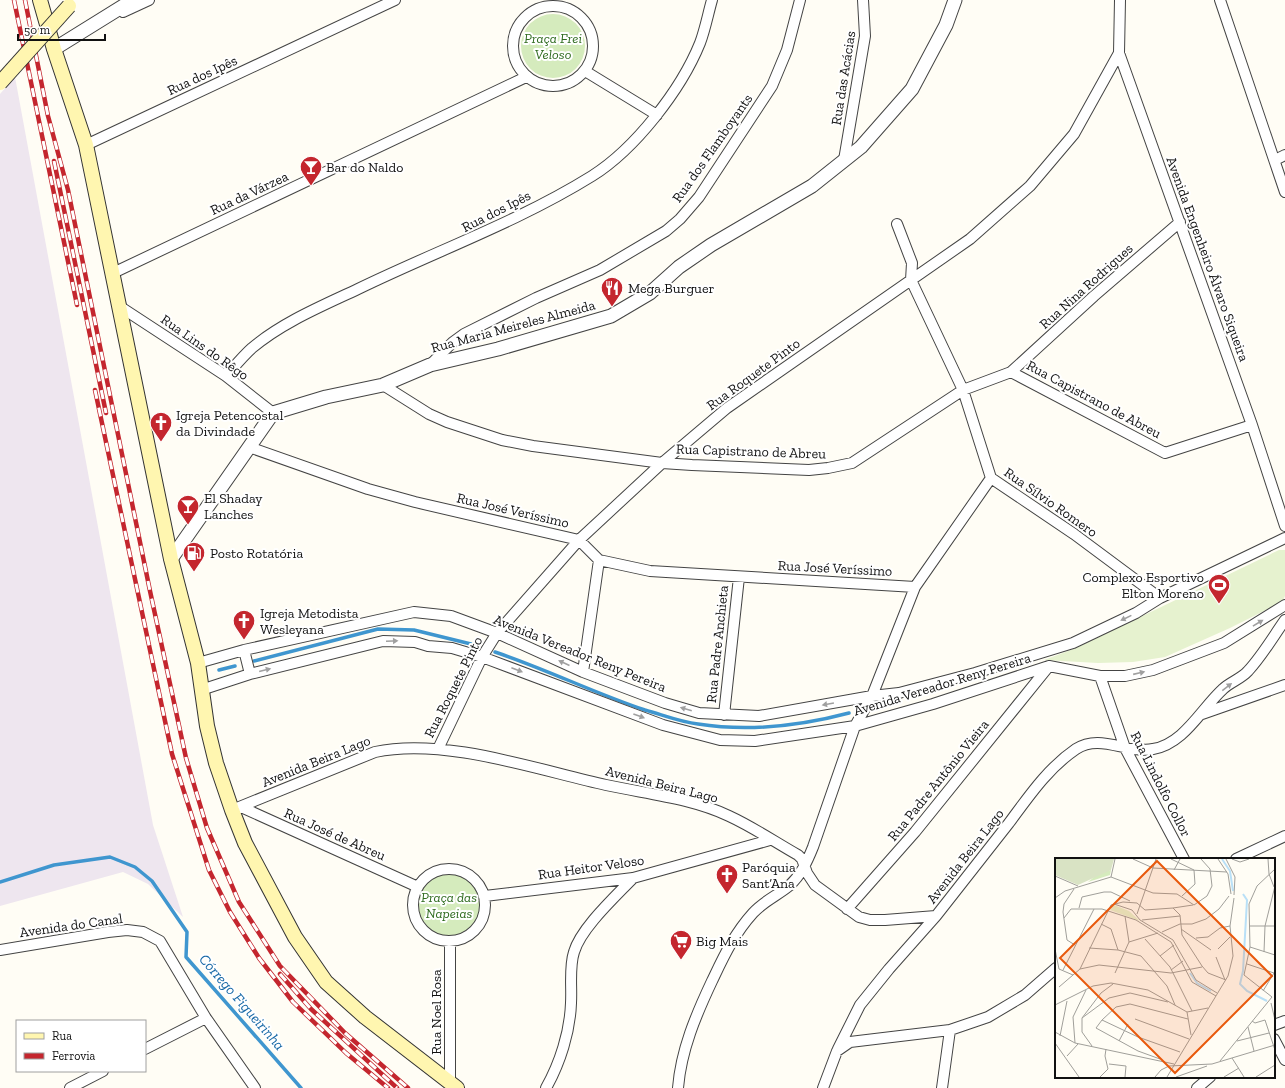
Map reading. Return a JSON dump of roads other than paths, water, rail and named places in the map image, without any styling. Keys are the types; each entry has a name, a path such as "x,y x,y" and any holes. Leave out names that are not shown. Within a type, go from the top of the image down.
{"main road":[{"path":"40,0 54,49 86,145 171,559 198,663 201,690 216,763 236,809 245,843 295,937 326,982 365,1017 453,1085"},
{"path":"0,83 70,3"}],"street":[{"path":"54,49 133,0"},
{"path":"91,26 149,0"},
{"name":"Rua dos Ipês","path":"86,145 395,0"},
{"name":"Rua dos Ipês","path":"226,376 252,348 278,330 315,309 390,274 472,239 593,176 637,138 657,115 678,85 700,43 712,0"},
{"name":"Rua dos Flamboyants","path":"430,365 453,342 475,328 600,270 666,231 680,219 699,197 772,86 787,50 800,0"},
{"name":"Rua das Acácias","path":"844,160 866,36 863,0"},
{"name":"Rua Maria Meireles Almeida","path":"273,413 326,397 383,385 430,365 498,349 611,316 650,293 679,267 710,245 812,186 861,147 912,89 946,25 955,0"},
{"name":"Avenida Engenheiro Álvaro Siqueira","path":"1120,0 1119,53 1252,425 1285,526"},
{"path":"1220,0 1285,192"},
{"path":"535,5 563,7 576,12 586,22 592,34 594,47 592,60 585,71 575,80 563,86 550,87 537,84 526,78 518,67 513,55 513,41 517,28 535,5"},
{"name":"Rua Roquete Pinto","path":"438,749 482,657 497,633 579,540 662,462 727,408 759,384 970,239 1030,186 1074,134 1119,53"},
{"path":"585,71 657,115"},
{"name":"Rua da Várzea","path":"113,273 526,78"},
{"path":"1275,160 1285,155"},
{"name":"Rua Nina Rodrigues","path":"1012,372 1094,296 1180,222"},
{"name":"Rua Sílvio Romero","path":"897,224 912,263 911,280 963,390 991,478 1074,534 1160,598"},
{"name":"Rua Lins do Rêgo","path":"119,306 226,376 273,413"},
{"name":"Rua Capistrano de Abreu","path":"383,385 429,414 467,429 502,440 533,446 662,462 809,470 844,466 852,463 963,390 1012,372 1165,453 1252,425"},
{"path":"171,559 273,413"},
{"name":"Rua José Veríssimo","path":"249,447 368,489 415,502 579,540 599,560 650,571 915,587"},
{"path":"678,1088 688,1038 726,950 738,930 764,901 788,887 798,877 805,865 855,726 872,696 915,587 991,478"},
{"name":"Avenida Vereador Reny Pereira","path":"198,663 244,650 414,612 451,616 497,633 583,672 664,703 699,713 759,716 872,696 899,693 1073,643 1136,613 1160,598 1285,538"},
{"path":"583,672 599,560"},
{"name":"Rua Padre Anchieta","path":"724,715 739,577"},
{"name":"Avenida Vereador Reny Pereira","path":"201,690 250,674 383,642 415,642 428,646 452,648 482,657 663,724 720,740 755,741 855,726 933,704 1049,666 1100,676 1125,676 1153,670 1224,643 1285,605"},
{"name":"Avenida Beira Lago","path":"236,809 375,752 386,750 446,749 692,803 729,816 798,855 815,885 859,917 870,920 936,916 1034,790 1060,762 1078,748 1089,744 1108,742 1125,748 1138,750 1153,749 1166,745 1200,715 1223,689 1247,672 1285,620"},
{"path":"244,650 250,674"},
{"name":"Rua Padre Antônio Vieira","path":"847,909 915,832 1049,666"},
{"name":"Rua Lindolfo Collor","path":"1100,676 1125,748 1183,858"},
{"path":"1200,715 1285,685"},
{"name":"Rua José de Abreu","path":"236,809 418,887"},
{"path":"1238,858 1285,836"},
{"name":"Rua Heitor Veloso","path":"485,896 633,878 770,840"},
{"path":"444,869 454,869 465,872 474,878 481,886 485,896 486,907 483,918 478,927 470,935 460,940 439,940 429,935 421,928 415,919 413,908 414,897 418,887 424,879 433,872 444,869"},
{"path":"546,1088 557,1067 566,1033 571,1006 572,959 576,946 584,932 633,878"},
{"path":"823,1088 837,1051 860,1005 889,969 936,916"},
{"name":"Avenida do Canal","path":"0,950 126,930 143,932 160,941 206,1018 255,1088"},
{"name":"Rua Noel Rosa","path":"450,941 453,1085"},
{"path":"837,1051 850,1042 950,1030 988,1017 1025,995 1055,969"},
{"path":"146,1048 206,1018"},
{"path":"1275,1025 1285,1021"},
{"path":"942,1088 950,1030"},
{"path":"1275,1041 1285,1060"},
{"path":"70,1088 101,1072"},
{"path":"1197,1088 1209,1078"}],"waterway":[{"path":"254,661 378,629 414,630 475,645"},
{"path":"495,652 645,710 691,723 736,727 774,726 831,718 849,713"},
{"path":"219,670 235,666"},
{"name":"Córrego Figueirinha","path":"0,882 54,865 110,857 135,867 152,881 187,932 186,957 301,1088"}],"railway":[{"path":"14,0 77,305"},
{"path":"25,0 48,116 68,190 150,591 186,758 207,828 239,902 280,966 345,1033 408,1088"},
{"path":"54,161 106,413"},
{"path":"95,390 172,754 209,870 230,912 259,958 293,1002 346,1053 388,1088"},
{"path":"280,974 311,1009 397,1088"}],"place":[{"name":"Bar do Naldo","path":"311,186"},
{"name":"Mega Burguer","path":"612,308"},
{"name":"Igreja Petencostal da Divindade","path":"161,442"},
{"name":"El Shaday Lanches","path":"188,526"},
{"name":"Posto Rotatória","path":"194,572"},
{"name":"Complexo Esportivo Elton Moreno","path":"1219,604"},
{"name":"Igreja Metodista Wesleyana","path":"244,640"},
{"name":"Paróquia Sant’Ana","path":"727,894"},
{"name":"Big Mais","path":"681,960"}],"park label":[{"name":"Praça Frei Veloso","path":"553,46"},
{"name":"Praça das Napeias","path":"449,906"}]}
